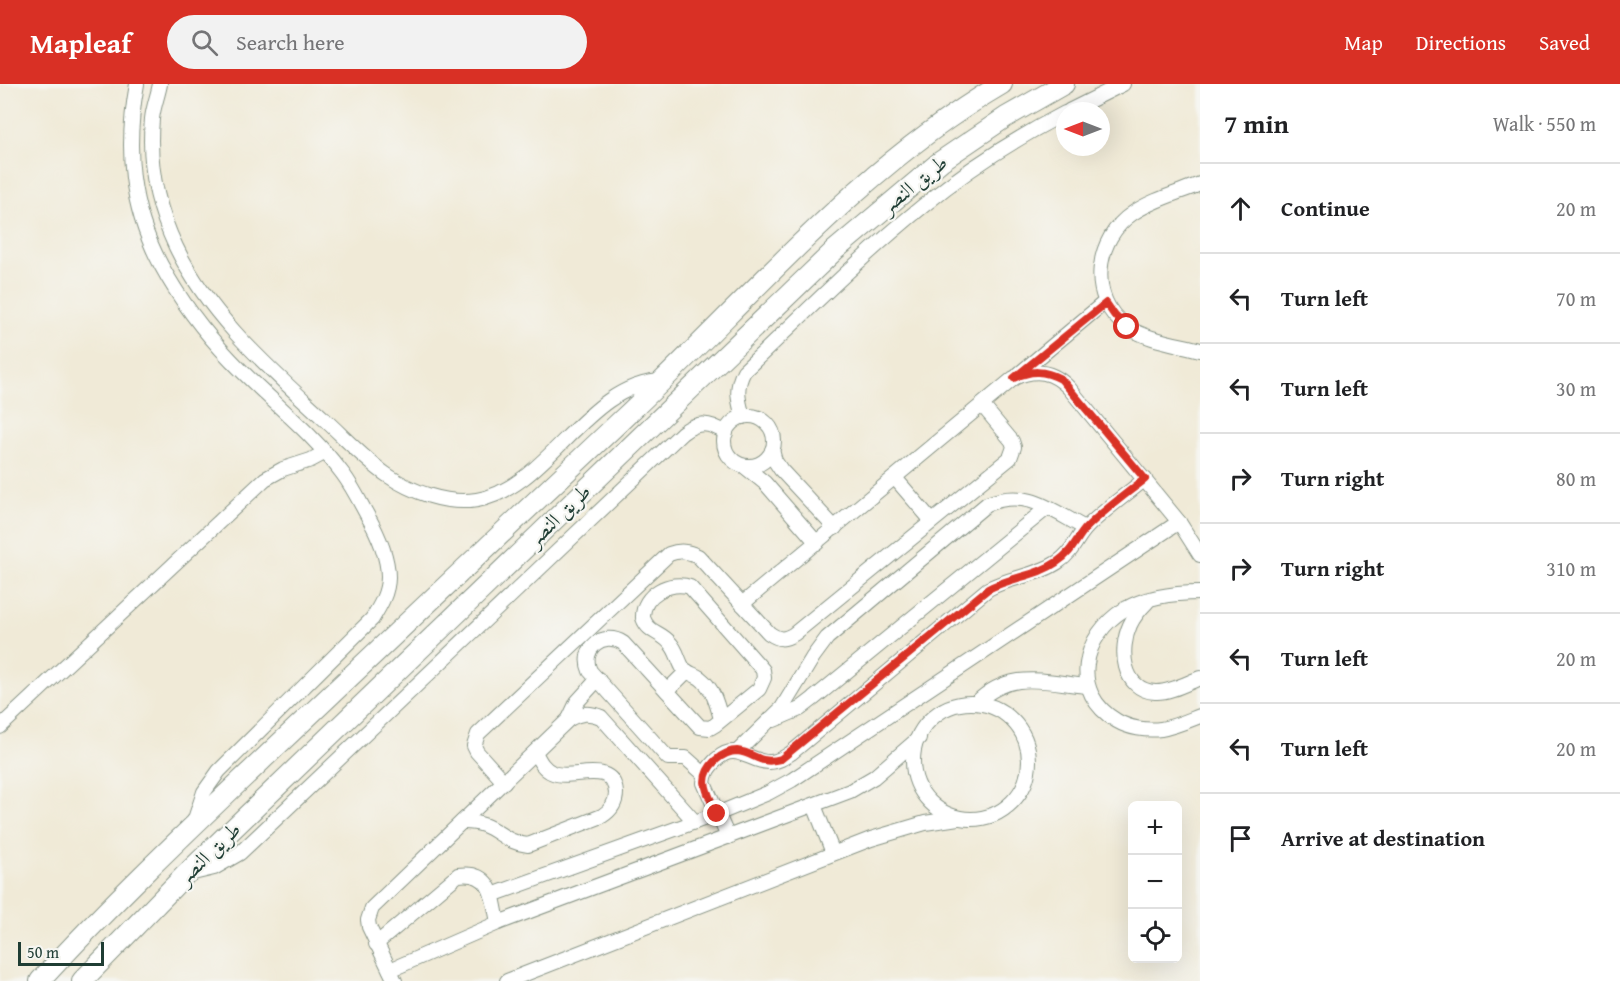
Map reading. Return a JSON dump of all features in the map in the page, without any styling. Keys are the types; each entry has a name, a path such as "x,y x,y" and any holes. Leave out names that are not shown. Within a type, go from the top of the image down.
{"highway":[{"name":"طريق النصر","path":"40,981 72,946 193,826 663,381 813,231 928,133 1002,84"},
{"name":"طريق النصر","path":"82,981 185,875 835,250 940,161 1006,117 1064,84"}],"street":[{"path":"137,84 130,144 132,176 140,214 161,265 205,331 324,453 351,486 375,529 388,577 384,598 372,619 219,771 204,792 193,826"},
{"path":"160,84 152,117 151,158 157,194 176,247 212,305 232,331 367,459 387,475 434,497 454,502 478,500 504,491 533,470 586,420 623,390 643,382 663,381"},
{"path":"1087,102 1123,84"},
{"path":"743,417 737,393 744,371 873,248 925,204 980,164 1056,118"},
{"path":"1200,184 1132,213 1117,227 1106,244 1101,264 1100,284 1106,303 1127,327 1143,334 1200,350"},
{"path":"742,604 1106,303"},
{"path":"1014,378 1038,371 1050,373 1061,379 1179,522 1200,555"},
{"path":"504,782 477,752 474,746 478,734 669,554 679,551 698,556 769,633 777,638 786,639 1013,453 1012,441 982,405"},
{"path":"303,431 320,415"},
{"path":"817,543 765,483 729,457 724,441 729,425 743,417 752,417 768,425 772,432 772,450 775,461 835,528"},
{"path":"185,875 214,868 240,853 682,433 692,426 704,423 715,426 726,433"},
{"path":"744,466 761,463 772,450"},
{"path":"0,727 265,479 324,453"},
{"path":"895,478 932,521"},
{"path":"728,837 704,783 709,767 721,756 738,751 759,760 770,762 781,759 988,589 1003,581 1047,569 1059,561 1074,546 1085,528 1145,479"},
{"path":"738,751 771,721 788,700 827,638 981,509 1002,498 1017,497 1032,501 1085,528"},
{"path":"771,721 800,709 1047,508"},
{"path":"492,895 717,814 768,793 816,766 1179,522"},
{"path":"705,775 686,758 668,758 598,679 588,665 588,653 601,640 609,638 623,643 700,727 710,728 759,689 764,678 763,670 696,592 684,585 660,591 649,597 643,610 643,618 651,631 660,635 675,649 682,666 707,685 721,719"},
{"path":"1200,593 1178,592 1151,598 1125,609 1107,623 1094,642 1086,663 1088,686 1094,702 1107,715 1123,724 1141,729 1160,729 1200,716"},
{"path":"1151,598 1138,611 1130,626 1125,652 1129,676 1137,686 1147,692 1159,693 1200,678"},
{"path":"854,666 872,685"},
{"path":"667,691 687,671"},
{"path":"569,719 577,702 598,679"},
{"path":"976,703 994,688 1016,680 1088,686"},
{"path":"507,981 897,830 958,818 978,819 997,813 1020,794 1028,775 1029,755 1023,736 1012,719 995,708 976,703 956,705 937,714 930,721 915,747 914,767 920,787 939,810 958,818"},
{"path":"695,822 601,717 591,713 579,714 569,719 372,908 368,920 376,945 393,976 498,923 850,791 874,777 919,738"},
{"path":"462,822 475,821 488,825 507,839 528,844 539,842 609,811 616,794 614,785 608,778 601,773 563,776 551,772 541,764 535,752"},
{"path":"814,805 833,853"},
{"path":"593,859 603,884"},
{"path":"554,873 564,898"},
{"path":"376,945 458,875 469,874 480,877 488,884 498,923"}],"route":[{"path":"717,814 704,783 709,767 721,756 738,751 770,762 791,753 988,589 1003,581 1047,569 1059,561 1070,552 1085,528 1145,479 1061,379 1050,373 1038,371 1014,378 1106,303 1127,327"}]}
